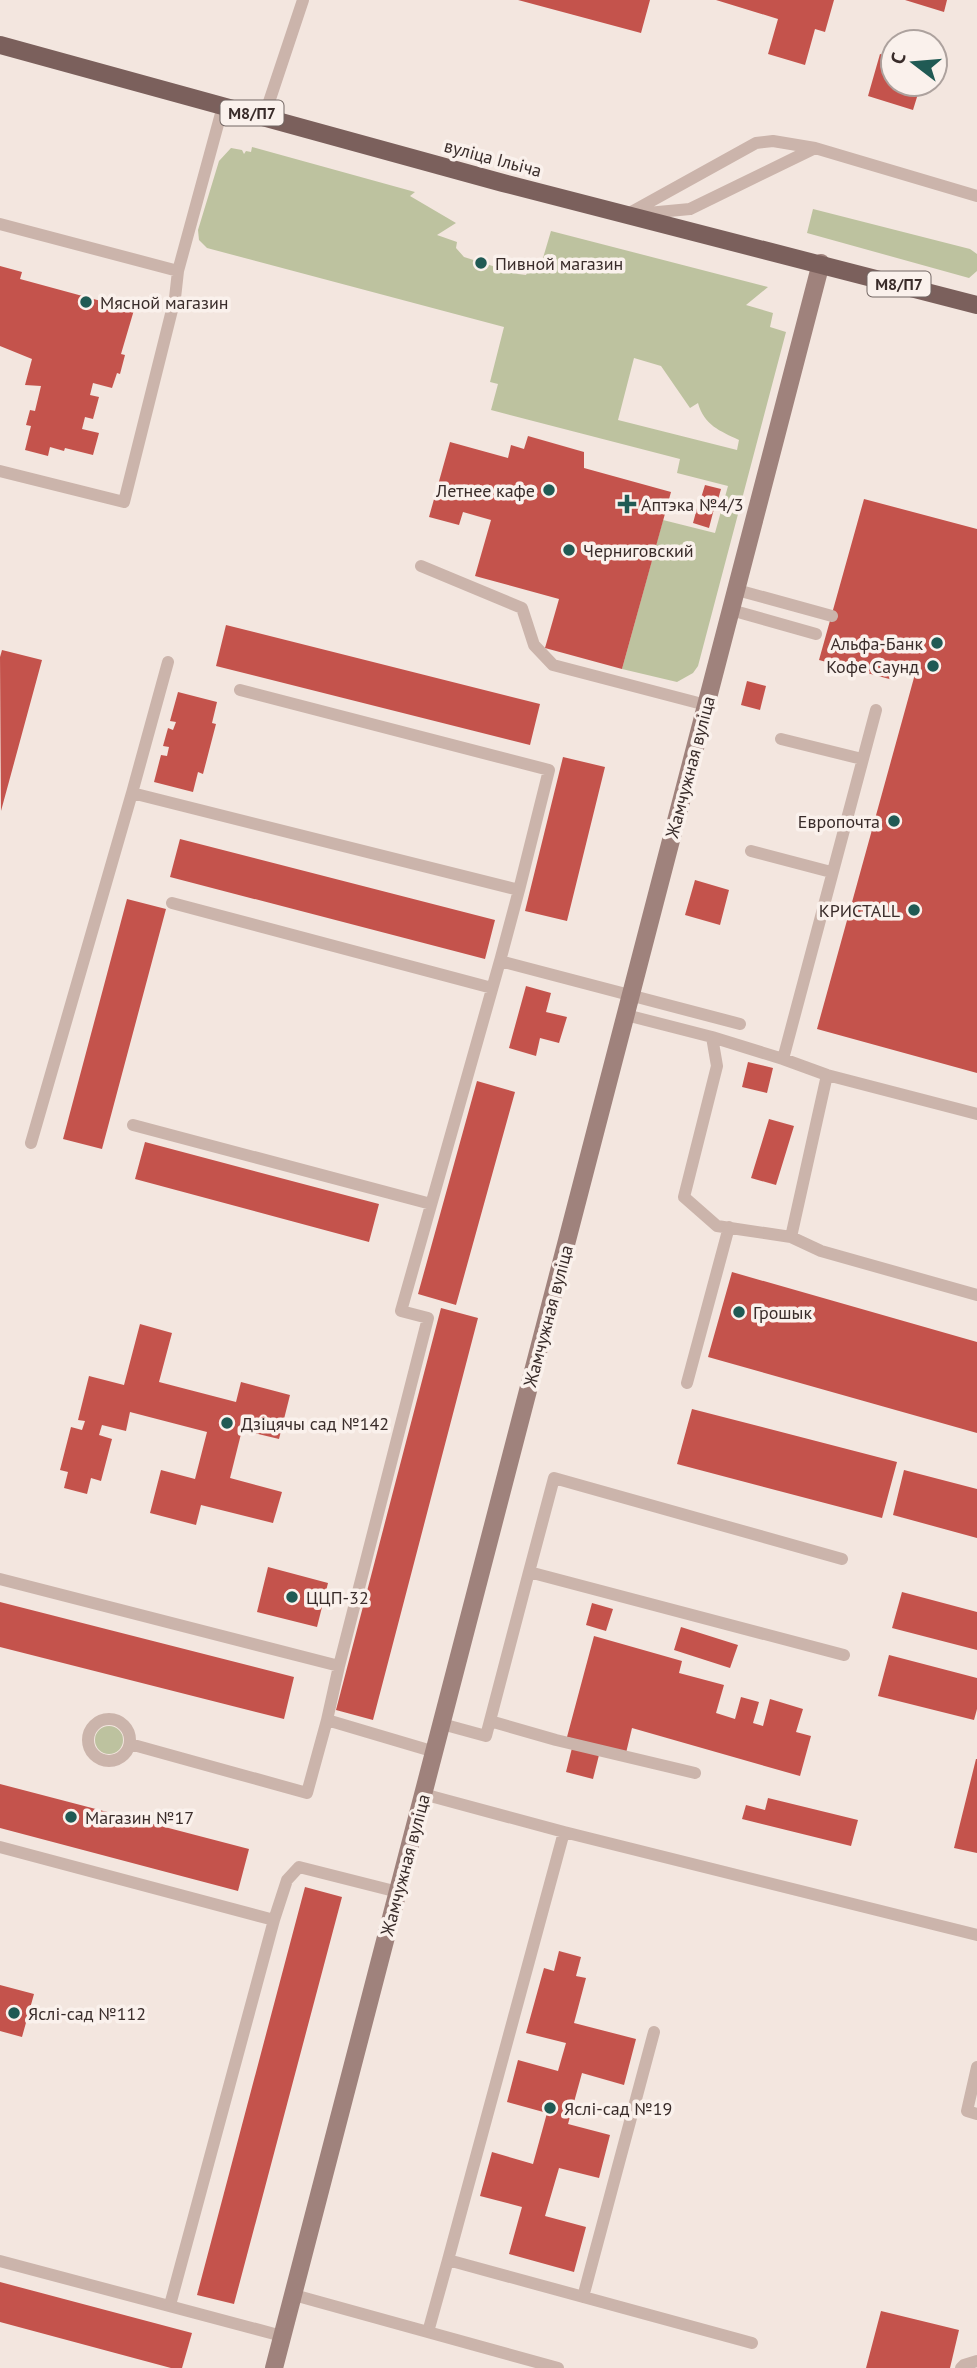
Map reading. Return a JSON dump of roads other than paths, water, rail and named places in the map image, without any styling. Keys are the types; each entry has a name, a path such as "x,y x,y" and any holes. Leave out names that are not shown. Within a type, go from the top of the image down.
{"main road":[{"name":"вуліца Ільіча","path":"0,46 626,215 977,305"},
{"name":"Жамчужная вуліца","path":"274,2368 821,263"}],"lane":[{"path":"264,117 303,0"},
{"path":"0,471 124,502 175,298 178,271 223,106"},
{"path":"626,215 756,143 774,141 815,149 977,196"},
{"path":"626,215 690,209 815,149"},
{"path":"0,224 178,271"},
{"path":"421,566 522,608 534,645 553,665 706,705"},
{"path":"737,590 831,616"},
{"path":"731,610 816,634"},
{"path":"31,1143 168,662"},
{"path":"130,1744 307,1794 428,1318 401,1311 500,961 549,770 240,690"},
{"path":"783,1059 876,710"},
{"path":"781,739 862,759"},
{"path":"132,793 519,890"},
{"path":"751,851 831,872"},
{"path":"172,902 492,988"},
{"path":"500,961 740,1024"},
{"path":"626,1015 712,1037 827,1075 977,1114"},
{"path":"712,1037 717,1066 684,1197 717,1226 791,1237 821,1251 977,1294"},
{"path":"791,1237 827,1075"},
{"path":"133,1125 431,1204"},
{"path":"687,1383 729,1227"},
{"path":"442,1724 486,1736 554,1478 842,1559"},
{"path":"528,1572 844,1656"},
{"path":"0,1579 339,1666"},
{"path":"327,1720 435,1752"},
{"path":"489,1721 695,1773"},
{"path":"424,1794 564,1832 977,1935"},
{"path":"428,2332 564,1832"},
{"path":"0,1847 274,1920"},
{"path":"170,2305 287,1880 299,1867 398,1892"},
{"path":"583,2297 654,2032"},
{"path":"977,2067 967,2111 977,2114"},
{"path":"448,2260 752,2343"},
{"path":"0,2261 282,2336"},
{"path":"294,2295 558,2368"},
{"path":"961,2368 977,2361"}],"place":[{"name":"Пивной магазин","path":"481,263"},
{"name":"Мясной магазин","path":"86,302"},
{"name":"Летнее кафе","path":"549,490"},
{"name":"Аптэка №4/3","path":"627,504"},
{"name":"Черниговский","path":"569,550"},
{"name":"Альфа-Банк","path":"937,643"},
{"name":"Кофе Саунд","path":"933,666"},
{"name":"Европочта","path":"894,821"},
{"name":"КРИСТАLL","path":"914,910"},
{"name":"Грошык","path":"739,1312"},
{"name":"Дзіцячы сад №142","path":"227,1423"},
{"name":"ЦЦП-32","path":"292,1597"},
{"name":"Магазин №17","path":"71,1817"},
{"name":"Яслі-сад №112","path":"14,2013"},
{"name":"Яслі-сад №19","path":"550,2108"}]}
